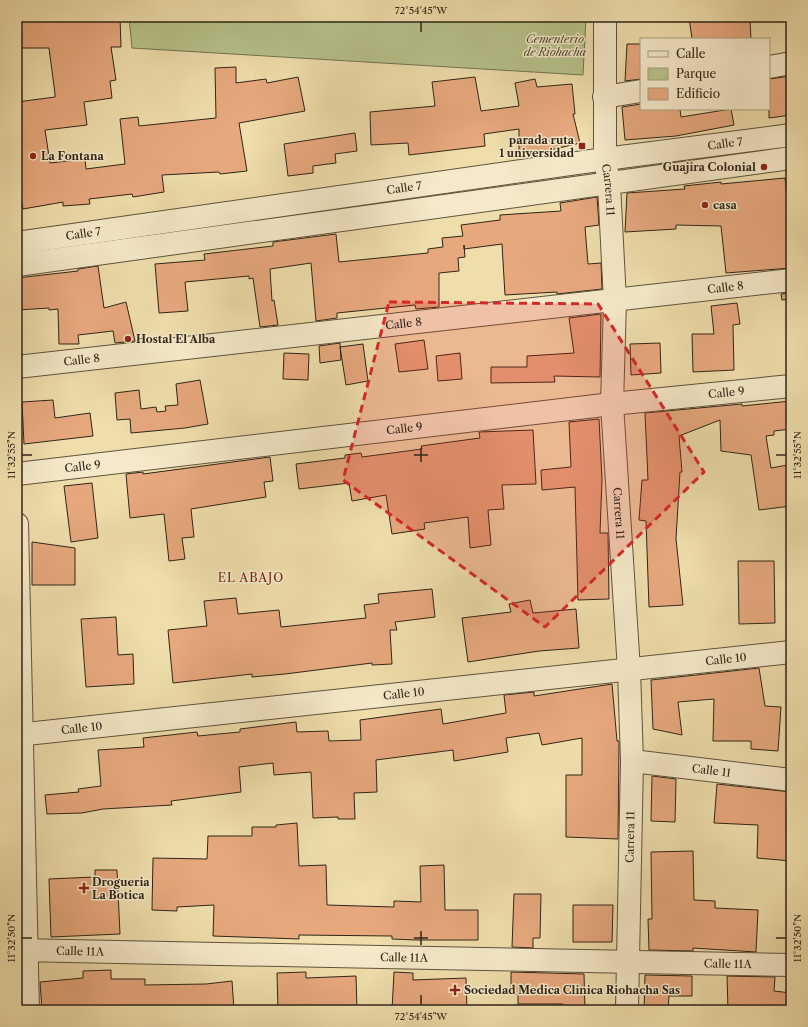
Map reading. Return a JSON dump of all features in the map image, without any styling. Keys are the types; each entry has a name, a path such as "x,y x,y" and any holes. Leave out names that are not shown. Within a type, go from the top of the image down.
{"street":[{"name":"Carrera 11","path":"605,17 605,159 609,184 615,301 612,404 629,670 632,760 627,963 628,1010"},
{"path":"770,67 791,63"},
{"path":"604,97 640,91"},
{"name":"Calle 7","path":"17,243 605,159 791,135"},
{"name":"Calle 7","path":"17,265 791,158"},
{"name":"Calle 8","path":"17,367 615,301 791,280"},
{"name":"Calle 9","path":"17,474 612,404 791,386"},
{"path":"17,524 22,950 28,1010"},
{"name":"Calle 10","path":"20,734 791,652"},
{"name":"Calle 11","path":"632,760 791,780"},
{"name":"Calle 11A","path":"22,950 791,966"}],"highlighted area":[{"path":"389,302 598,304 704,472 545,627 343,480"}],"green space":[{"name":"Cementerio de Riohacha","path":"129,17 586,17 583,75 132,48"}],"building":[{"path":"17,17 120,17 121,47 111,47 116,80 110,81 112,98 84,102 87,125 45,130 50,163 85,159 86,169 125,164 120,119 138,117 139,126 216,118 215,68 236,67 236,83 266,79 267,83 298,77 305,111 239,123 247,171 220,174 219,172 162,175 164,192 133,197 132,194 89,199 90,204 63,206 63,202 23,209 17,173 17,102 55,97 55,94 49,48 17,48"},
{"path":"689,17 721,17 722,21 750,19 751,38 692,38"},
{"path":"627,44 640,44 640,79 625,81"},
{"path":"791,76 791,115 769,118 770,79"},
{"path":"475,77 481,111 519,106 515,83 535,79 537,87 572,84 575,114 573,114 580,143 546,151 519,151 519,129 484,134 485,146 409,155 408,143 371,145 370,112 435,106 432,82"},
{"path":"640,104 640,110 680,110 681,117 731,110 734,125 676,136 625,140 622,107"},
{"path":"355,133 357,151 335,154 336,163 313,166 313,173 288,176 284,144"},
{"path":"785,178 791,237 791,268 726,273 721,226 676,225 676,229 625,232 627,193 685,189 684,186 721,182 721,184"},
{"path":"597,197 599,225 585,227 588,264 601,263 602,289 557,294 557,292 505,295 502,244 464,249 465,257 458,258 459,271 439,273 439,307 416,309 415,305 337,313 337,318 316,321 311,263 270,269 272,301 274,300 278,325 260,327 253,278 249,279 249,276 185,282 188,311 159,313 155,264 205,260 204,254 273,246 273,242 336,234 339,262 428,253 428,249 443,247 442,238 463,236 461,225 500,220 500,215 561,211 560,203"},
{"path":"98,266 104,308 126,302 135,341 115,343 113,331 78,335 79,344 59,344 58,309 49,310 49,308 17,310 17,278 78,271 78,269"},
{"path":"791,293 791,299 782,300 781,294"},
{"path":"737,303 740,324 733,325 734,370 693,372 692,334 714,334 711,306"},
{"path":"601,314 600,377 554,376 555,382 491,383 491,367 527,367 527,356 574,353 569,318"},
{"path":"424,340 428,369 399,372 395,344"},
{"path":"340,343 341,360 320,363 319,346"},
{"path":"660,343 661,373 631,375 630,344"},
{"path":"363,344 368,381 346,385 340,347"},
{"path":"284,353 309,354 308,380 283,379"},
{"path":"460,353 462,379 438,381 436,356"},
{"path":"200,380 208,424 185,428 131,433 130,419 117,420 115,393 139,390 141,409 156,407 157,412 166,411 165,406 178,405 176,384"},
{"path":"53,400 55,418 90,413 93,436 24,444 22,402"},
{"path":"791,401 791,429 774,431 774,435 766,436 771,468 788,465 791,506 759,510 751,455 721,451 720,420 679,436 682,472 680,472 676,539 683,605 649,607 646,521 639,520 642,480 648,480 645,413"},
{"path":"599,419 602,479 600,533 608,533 609,599 578,600 575,487 542,490 541,470 571,467 569,422"},
{"path":"533,430 536,484 502,485 504,509 488,510 491,545 470,548 468,517 424,523 425,529 392,534 386,495 352,501 349,483 299,489 296,464 345,458 345,455 361,453 362,457 422,449 421,446 480,438 479,432"},
{"path":"270,457 273,481 264,482 266,497 191,509 194,537 182,538 185,559 169,561 164,514 130,518 126,474 143,472 143,474"},
{"path":"92,483 98,538 71,542 64,486"},
{"path":"32,542 75,548 75,585 32,585"},
{"path":"738,561 774,561 775,623 739,624"},
{"path":"432,589 435,617 395,622 397,630 390,630 392,664 372,665 372,663 285,674 252,677 252,674 173,683 168,630 207,626 204,601 236,598 238,614 279,610 281,627 366,618 364,605 379,603 378,594"},
{"path":"530,600 533,613 576,609 579,648 539,651 468,662 462,618 511,612 509,604"},
{"path":"116,617 118,655 133,654 134,684 86,687 81,619"},
{"path":"759,668 765,706 781,707 778,751 751,749 751,741 713,741 714,699 678,702 682,735 653,729 651,680"},
{"path":"612,684 617,741 619,741 618,839 566,837 566,775 582,775 582,738 542,745 539,733 506,738 508,752 454,761 453,750 376,760 377,792 354,793 355,819 338,819 338,817 313,818 311,772 274,775 273,763 239,767 241,792 171,801 172,805 103,809 82,813 47,814 45,795 79,792 78,789 101,786 98,750 144,747 143,738 197,732 198,736 240,732 240,729 296,722 297,732 328,731 329,741 361,740 360,720 441,709 443,724 506,713 504,695 534,692 534,696"},
{"path":"652,776 676,779 675,822 651,821"},
{"path":"717,784 791,792 791,861 757,858 758,825 714,823"},
{"path":"297,823 299,866 326,865 327,905 394,907 394,901 421,902 420,866 444,865 445,910 478,910 478,940 392,939 392,936 299,935 299,939 213,936 214,905 177,907 177,911 152,910 153,858 207,859 208,836 252,836 252,827 276,827 276,825"},
{"path":"693,851 694,900 715,901 715,908 758,910 756,952 693,948 693,951 649,950 648,919 652,919 651,852"},
{"path":"95,870 117,870 120,934 51,937 49,879 95,877"},
{"path":"514,894 541,894 540,938 533,938 533,948 512,947"},
{"path":"573,905 613,905 612,942 573,942"},
{"path":"111,970 111,979 145,979 145,985 206,984 232,981 234,1010 85,1010 85,1008 42,1010 40,982 83,978 83,971"},
{"path":"306,972 306,978 356,976 357,1010 278,1010 277,973"},
{"path":"394,972 413,973 413,980 466,978 467,1010 392,1010"},
{"path":"511,972 584,974 585,1010 564,1010 563,1004 518,1004 518,994 511,994"},
{"path":"645,975 692,976 692,996 669,996 668,1010 644,1010"},
{"path":"727,976 775,977 774,991 791,993 791,1010 728,1010"}],"place":[{"name":"parada ruta 1 universidad","path":"582,146"},
{"name":"La Fontana","path":"33,156"},
{"name":"Guajira Colonial","path":"764,167"},
{"name":"casa","path":"705,205"},
{"name":"Hostal El Alba","path":"128,339"},
{"name":"Drogueria La Botica","path":"84,888"},
{"name":"Sociedad Medica Clinica Riohacha Sas","path":"455,990"}],"district":[{"name":"EL ABAJO","path":"251,577"}]}
